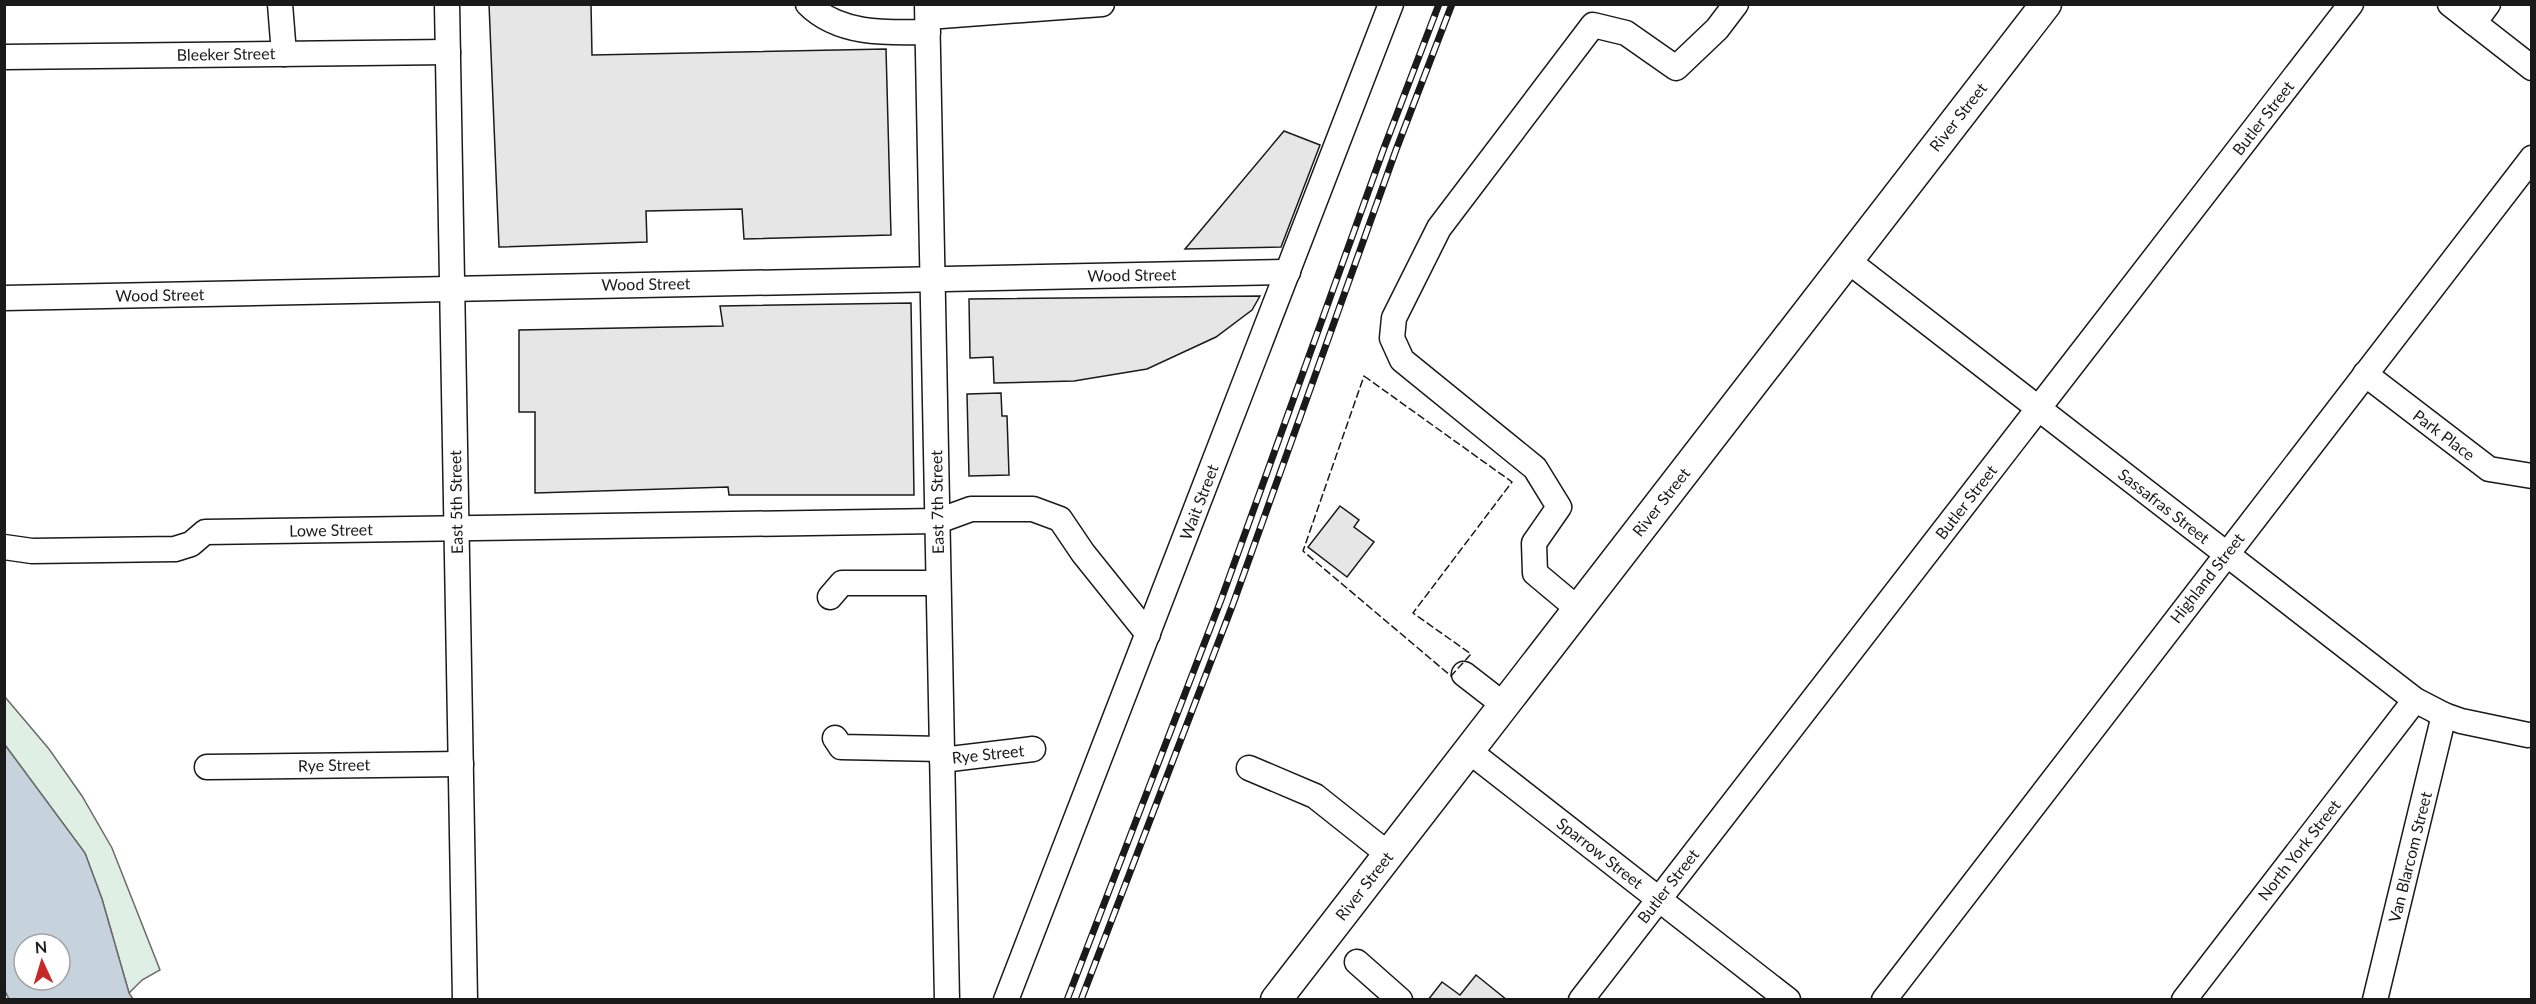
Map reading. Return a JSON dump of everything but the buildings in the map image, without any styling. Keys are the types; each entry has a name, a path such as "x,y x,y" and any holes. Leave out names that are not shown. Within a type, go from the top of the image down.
{"main road":[{"name":"River Street","path":"1276,999 2046,4"}],"street":[{"path":"280,4 284,54"},
{"name":"East 5th Street","path":"447,4 465,999"},
{"path":"808,4 815,11 851,29 896,33 928,18 1102,4"},
{"name":"Wait Street","path":"1006,999 1391,4"},
{"path":"1578,609 1535,573 1534,543 1559,507 1535,468 1402,360 1392,338 1394,318 1439,228 1593,25 1626,33 1676,68 1717,29 1736,4"},
{"name":"Butler Street","path":"1581,999 2351,4"},
{"path":"2450,4 2481,14 2532,68"},
{"name":"East 7th Street","path":"928,18 947,999"},
{"name":"Bleeker Street","path":"4,57 448,52"},
{"name":"Highland Street","path":"1884,999 2532,158"},
{"name":"Sassafras Street","path":"1847,260 2415,700 2444,715 2528,735"},
{"name":"Wood Street","path":"4,298 1288,272"},
{"name":"Park Place","path":"2365,374 2489,469 2532,476"},
{"name":"Lowe Street","path":"4,547 32,550 175,549 191,544 205,532 938,521 971,509 1033,509 1060,519 1083,554 1148,634"},
{"path":"830,597 842,583 938,583"},
{"path":"1464,674 1504,705"},
{"name":"North York Street","path":"2184,999 2415,700"},
{"name":"Van Blarcom Street","path":"2375,999 2444,715"},
{"name":"Rye Street","path":"835,738 841,747 942,754 1033,749"},
{"name":"Sparrow Street","path":"1468,751 1788,999"},
{"name":"Rye Street","path":"207,767 461,764"},
{"path":"1249,768 1316,796 1388,854"},
{"path":"1357,962 1400,999"}],"green space":[{"path":"5,697 49,749 82,796 112,848 160,970 142,980 129,993 102,899 85,853 5,745"}],"shaded area":[{"path":"5,745 85,853 102,899 129,993 133,999 9,999 5,991"}],"railway":[{"path":"1067,1000 1221,600 1384,148 1439,4"},
{"path":"1081,1000 1233,604 1396,150 1452,4"}],"fence":[{"path":"1364,376 1512,482 1413,613 1471,654 1451,676 1303,551 1364,376"}]}
